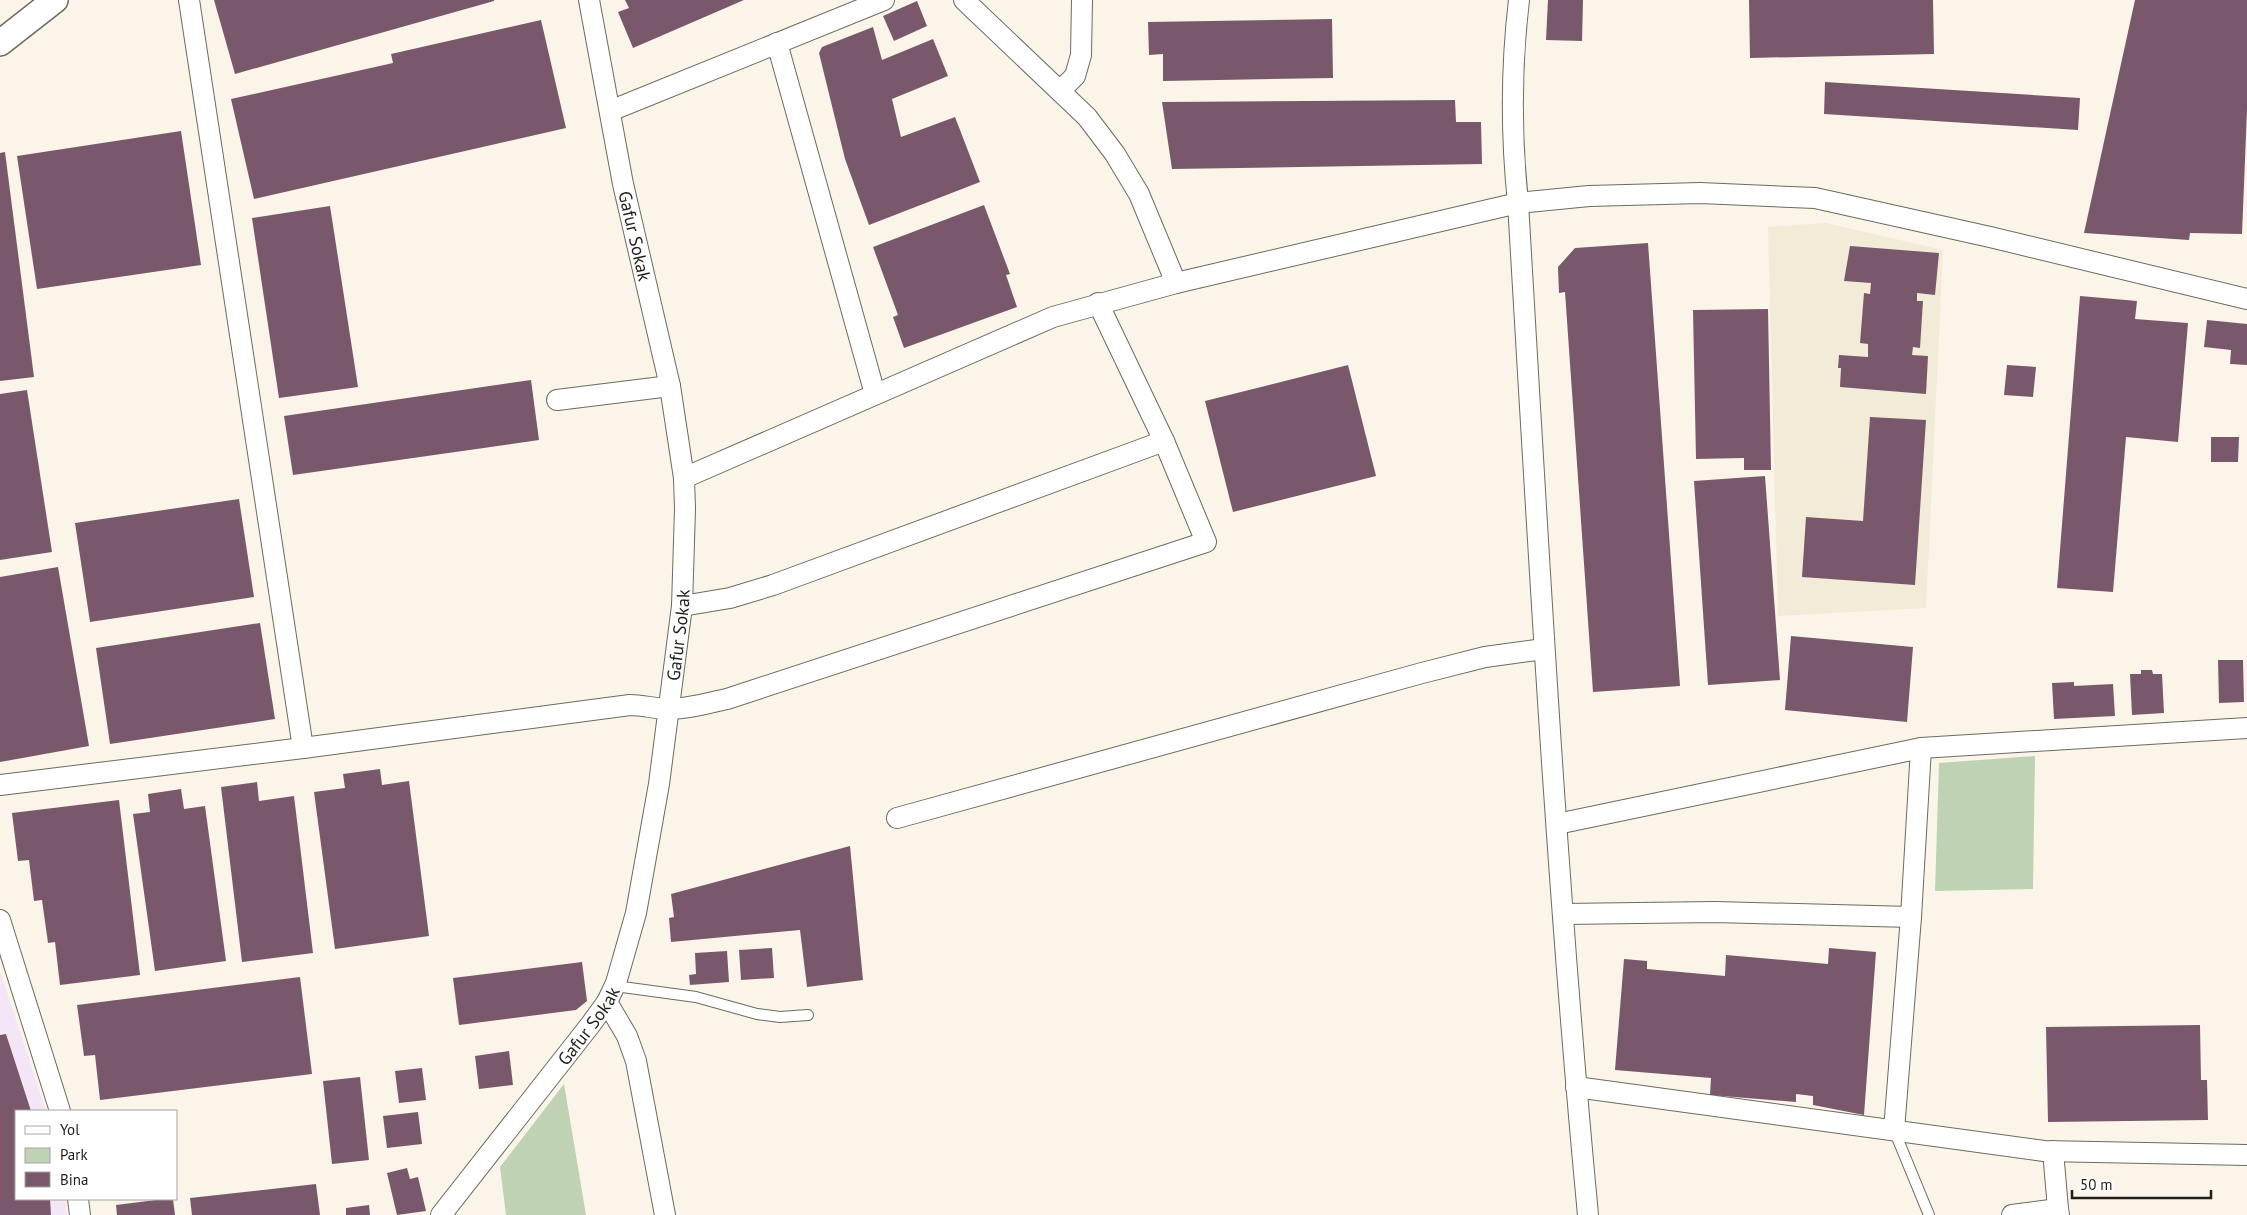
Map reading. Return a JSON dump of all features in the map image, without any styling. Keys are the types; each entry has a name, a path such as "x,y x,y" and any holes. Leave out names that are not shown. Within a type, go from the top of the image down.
{"street":[{"path":"189,0 303,748"},
{"name":"Gafur Sokak","path":"441,1215 611,994 636,913 659,784 682,606 684,478 670,386 623,184 588,0"},
{"path":"610,111 884,0"},
{"path":"964,0 1087,117 1115,154 1139,194 1176,283"},
{"path":"1060,91 1075,76 1081,56 1082,0"},
{"path":"1519,0 1513,109 1514,170 1518,202 1544,649 1576,1087 1588,1215"},
{"path":"0,43 48,2"},
{"path":"777,43 875,394"},
{"path":"684,478 1054,317 1098,303 1176,283 1518,202 1589,196 1700,193 1815,198 1990,237 2247,299"},
{"path":"0,785 630,705 648,705 668,709 695,706 727,699 1206,542 1164,441 1098,303"},
{"path":"556,400 670,386"},
{"path":"682,606 730,598 772,585 1164,441"},
{"path":"897,818 1422,673 1485,658 1544,649"},
{"path":"1557,824 1921,748 2247,728"},
{"path":"1894,1130 1911,917 1921,748"},
{"path":"1563,914 1715,912 1911,917"},
{"path":"0,920 60,1110"},
{"path":"611,994 636,1061 665,1215"},
{"path":"1576,1087 2053,1151 2247,1155"},
{"path":"2012,1215 2059,1212 2053,1151"},
{"path":"78,1200 80,1215"}],"lane":[{"path":"611,994 696,997 757,1014 780,1017 808,1015"},
{"path":"1894,1130 1929,1215"}],"shaded area":[{"path":"1826,223 1943,250 1926,608 1778,616 1768,227"},
{"path":"0,971 46,1110 15,1110 15,1200 65,1200 67,1215 0,1215"}],"green space":[{"path":"2035,756 2033,889 1935,891 1939,763"},
{"path":"564,1084 586,1215 506,1215 500,1167"}],"building":[{"path":"214,0 494,0 494,1 235,74"},
{"path":"625,0 744,0 633,48 618,12 629,8"},
{"path":"1548,0 1583,0 1582,41 1546,40"},
{"path":"1749,0 1933,0 1934,54 1750,58"},
{"path":"2135,0 2247,0 2247,110 2242,234 2190,233 2189,240 2084,233"},
{"path":"917,1 927,26 894,41 883,16"},
{"path":"1332,19 1333,78 1163,81 1163,54 1149,55 1148,22"},
{"path":"541,20 566,128 254,199 231,99 393,63 391,54"},
{"path":"873,27 882,60 933,39 948,76 892,99 901,137 955,117 980,182 869,225 845,159 819,53 822,47"},
{"path":"1825,82 2080,98 2078,130 1824,114"},
{"path":"1455,100 1456,122 1481,122 1482,164 1172,169 1162,102"},
{"path":"181,131 201,265 37,289 17,156"},
{"path":"5,152 34,377 0,381 0,153"},
{"path":"984,205 1010,274 1006,275 1017,307 904,348 893,317 898,315 873,247"},
{"path":"330,206 358,387 279,398 252,218"},
{"path":"1648,243 1680,686 1593,692 1565,292 1559,293 1558,267 1575,248"},
{"path":"1850,246 1939,253 1935,295 1917,293 1917,301 1923,301 1920,348 1913,347 1912,355 1928,356 1926,394 1840,387 1841,368 1838,368 1839,355 1868,357 1868,344 1860,343 1864,293 1870,294 1871,283 1844,281"},
{"path":"2080,296 2137,301 2135,319 2188,323 2178,442 2126,437 2113,592 2057,588"},
{"path":"1768,309 1771,470 1744,470 1744,458 1696,459 1693,310"},
{"path":"2207,320 2247,324 2247,365 2230,364 2231,350 2204,347"},
{"path":"1348,365 1376,476 1233,512 1205,401"},
{"path":"2007,365 2036,367 2033,397 2004,395"},
{"path":"531,380 539,440 293,475 284,416"},
{"path":"27,390 52,552 0,560 0,394"},
{"path":"1870,417 1926,420 1915,585 1802,577 1806,517 1863,521"},
{"path":"2211,437 2239,437 2238,462 2211,462"},
{"path":"1765,476 1780,680 1708,685 1694,481"},
{"path":"239,499 254,597 90,622 75,523"},
{"path":"58,567 89,746 0,762 0,577"},
{"path":"260,623 275,719 110,744 96,648"},
{"path":"1791,636 1913,647 1907,722 1785,710"},
{"path":"2218,660 2243,660 2244,702 2219,703"},
{"path":"2141,670 2152,670 2153,674 2162,674 2164,713 2132,715 2130,674 2141,674"},
{"path":"2074,682 2074,686 2113,684 2115,716 2054,719 2052,683"},
{"path":"380,769 382,785 409,781 429,936 335,949 314,792 345,788 343,774"},
{"path":"257,782 259,801 294,796 313,953 242,962 221,787"},
{"path":"181,789 184,809 205,806 226,961 155,971 133,814 150,812 148,794"},
{"path":"119,800 140,975 60,985 55,942 48,943 42,900 34,901 29,860 18,861 12,813"},
{"path":"850,846 863,980 807,987 800,930 671,942 669,918 674,917 671,894"},
{"path":"772,948 774,978 741,980 739,950"},
{"path":"1829,948 1876,952 1864,1115 1813,1105 1813,1096 1796,1094 1796,1102 1710,1095 1711,1078 1615,1070 1624,959 1647,961 1647,969 1725,976 1726,955 1828,964"},
{"path":"727,951 729,982 690,985 689,975 696,974 695,953"},
{"path":"582,962 587,1001 576,1010 459,1025 453,978"},
{"path":"300,977 312,1074 100,1100 95,1055 84,1056 77,1005"},
{"path":"2200,1025 2201,1080 2207,1080 2208,1120 2048,1122 2046,1027"},
{"path":"6,1034 31,1110 15,1110 15,1200 50,1200 51,1215 0,1215 0,1035"},
{"path":"509,1051 513,1085 479,1089 475,1056"},
{"path":"422,1068 426,1100 399,1103 395,1071"},
{"path":"360,1077 369,1160 332,1164 323,1081"},
{"path":"418,1112 422,1144 387,1148 383,1116"},
{"path":"407,1168 410,1179 418,1177 426,1211 397,1215 387,1173"},
{"path":"316,1184 320,1215 192,1215 190,1198"},
{"path":"173,1200 175,1215 117,1215 116,1205"},
{"path":"369,1205 370,1215 346,1215 346,1208"}]}
